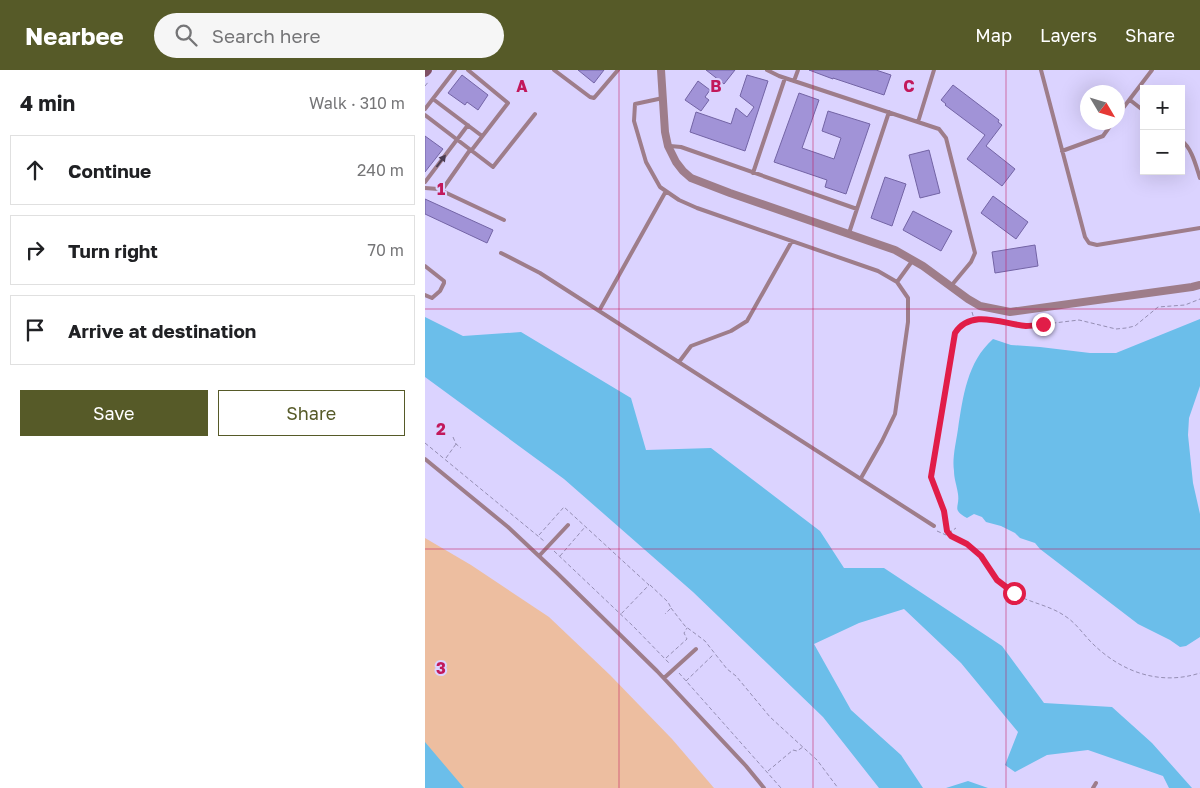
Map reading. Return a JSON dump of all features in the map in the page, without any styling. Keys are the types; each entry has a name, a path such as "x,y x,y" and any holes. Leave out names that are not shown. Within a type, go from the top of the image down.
{"street":[{"path":"661,70 665,132 668,146 683,171 699,182 895,250 913,260 980,306 1010,312 1192,287 1200,284"}],"lane":[{"path":"425,109 455,70"},
{"path":"442,190 470,150 508,103 467,70"},
{"path":"554,70 594,98 618,70"},
{"path":"767,70 785,78 939,129 946,138 975,253 971,262 950,287"},
{"path":"794,80 798,70"},
{"path":"918,122 934,70"},
{"path":"1041,70 1085,237 1089,243 1097,246 1200,228"},
{"path":"1125,105 1152,70"},
{"path":"753,172 785,78"},
{"path":"663,98 635,104 634,121 646,162 660,186 666,191 688,204 878,271 897,282 908,298 908,322 895,414 861,478"},
{"path":"433,99 482,136"},
{"path":"1129,100 1140,108"},
{"path":"848,234 889,112"},
{"path":"425,115 493,166 535,114"},
{"path":"425,182 468,125"},
{"path":"1062,151 1103,136 1107,130"},
{"path":"1185,143 1200,178"},
{"path":"668,146 681,147 857,209"},
{"path":"425,188 442,190 504,220"},
{"path":"599,311 666,191"},
{"path":"679,362 691,346 731,331 747,321 792,241"},
{"path":"501,253 540,273 861,478 934,528"},
{"path":"897,282 913,260"},
{"path":"425,266 445,283 440,292 432,298 425,295"},
{"path":"425,459 539,556 664,678 764,788"},
{"path":"539,556 568,525"},
{"path":"664,678 696,649"},
{"path":"1093,788 1096,783"}],"path":[{"path":"949,534 941,503 931,477 955,333 959,326 974,319 986,319 1029,326 1079,320 1116,329 1126,328 1135,326 1158,307 1185,305 1200,299"},
{"path":"970,308 974,319"},
{"path":"453,437 456,444 461,448"},
{"path":"425,443 538,536 621,614 686,681 781,788"},
{"path":"445,459 456,444"},
{"path":"538,536 563,508 586,527 668,602 688,628 705,641 770,717 817,760 838,788"},
{"path":"560,556 586,527"},
{"path":"934,528 967,544 981,556 997,580 1005,588 1024,598 1056,610 1068,618 1093,644 1133,672 1165,679 1186,678 1200,673"},
{"path":"949,534 955,528"},
{"path":"621,614 649,584"},
{"path":"665,614 671,608"},
{"path":"665,659 687,639 684,633 688,628"},
{"path":"686,681 715,654"},
{"path":"767,772 793,750 797,751 803,747"}],"shaded area":[{"path":"425,538 471,565 549,617 610,675 672,739 714,788 425,788"}],"water":[{"path":"425,317 463,336 521,332 631,398 646,450 711,448 820,531 844,568 884,568 1002,646 1044,703 1112,707 1152,743 1192,788 1169,788 1163,776 1088,750 1047,755 1015,772 1005,765 1018,732 961,663 904,609 859,623 814,644 851,710 901,755 923,788 879,788 823,717 693,592 564,479 425,377"},
{"path":"1200,319 1200,386 1189,418 1188,435 1193,483 1200,514 1200,637 1186,646 1180,647 1138,624 1040,549 1035,543 1020,538 1015,533 1001,526 986,522 982,517 974,514 967,518 962,515 957,508 958,494 953,461 964,393 977,358 993,339 1011,345 1090,353 1116,353"},
{"path":"425,742 464,788 425,788"},
{"path":"968,781 988,788 946,788"}],"building":[{"path":"578,70 604,70 594,83"},
{"path":"706,70 735,70 724,84"},
{"path":"809,70 876,70 891,75 884,95"},
{"path":"462,75 488,95 478,110 467,102 465,105 448,93"},
{"path":"747,75 768,81 745,151 690,132 696,112 731,124 736,108 747,117 754,107 740,96"},
{"path":"698,81 710,90 705,97 709,100 701,111 685,100"},
{"path":"953,85 999,120 998,122 1002,125 986,146 1015,169 1002,186 967,159 985,135 941,100"},
{"path":"799,93 819,100 802,148 834,159 841,138 822,131 828,111 870,124 846,194 825,187 827,180 774,162"},
{"path":"425,136 443,149 425,172"},
{"path":"929,150 940,193 920,198 909,155"},
{"path":"885,177 906,184 892,226 871,218"},
{"path":"993,196 1028,222 1016,239 981,213"},
{"path":"425,199 493,230 487,243 425,214"},
{"path":"913,211 952,231 941,251 903,230"},
{"path":"1035,245 1038,266 995,273 992,252"}],"route":[{"path":"1014,593 997,580 981,556 967,544 951,536 947,531 944,511 931,477 932,466 955,333 959,326 974,319 986,319 1029,326 1043,324"}]}
